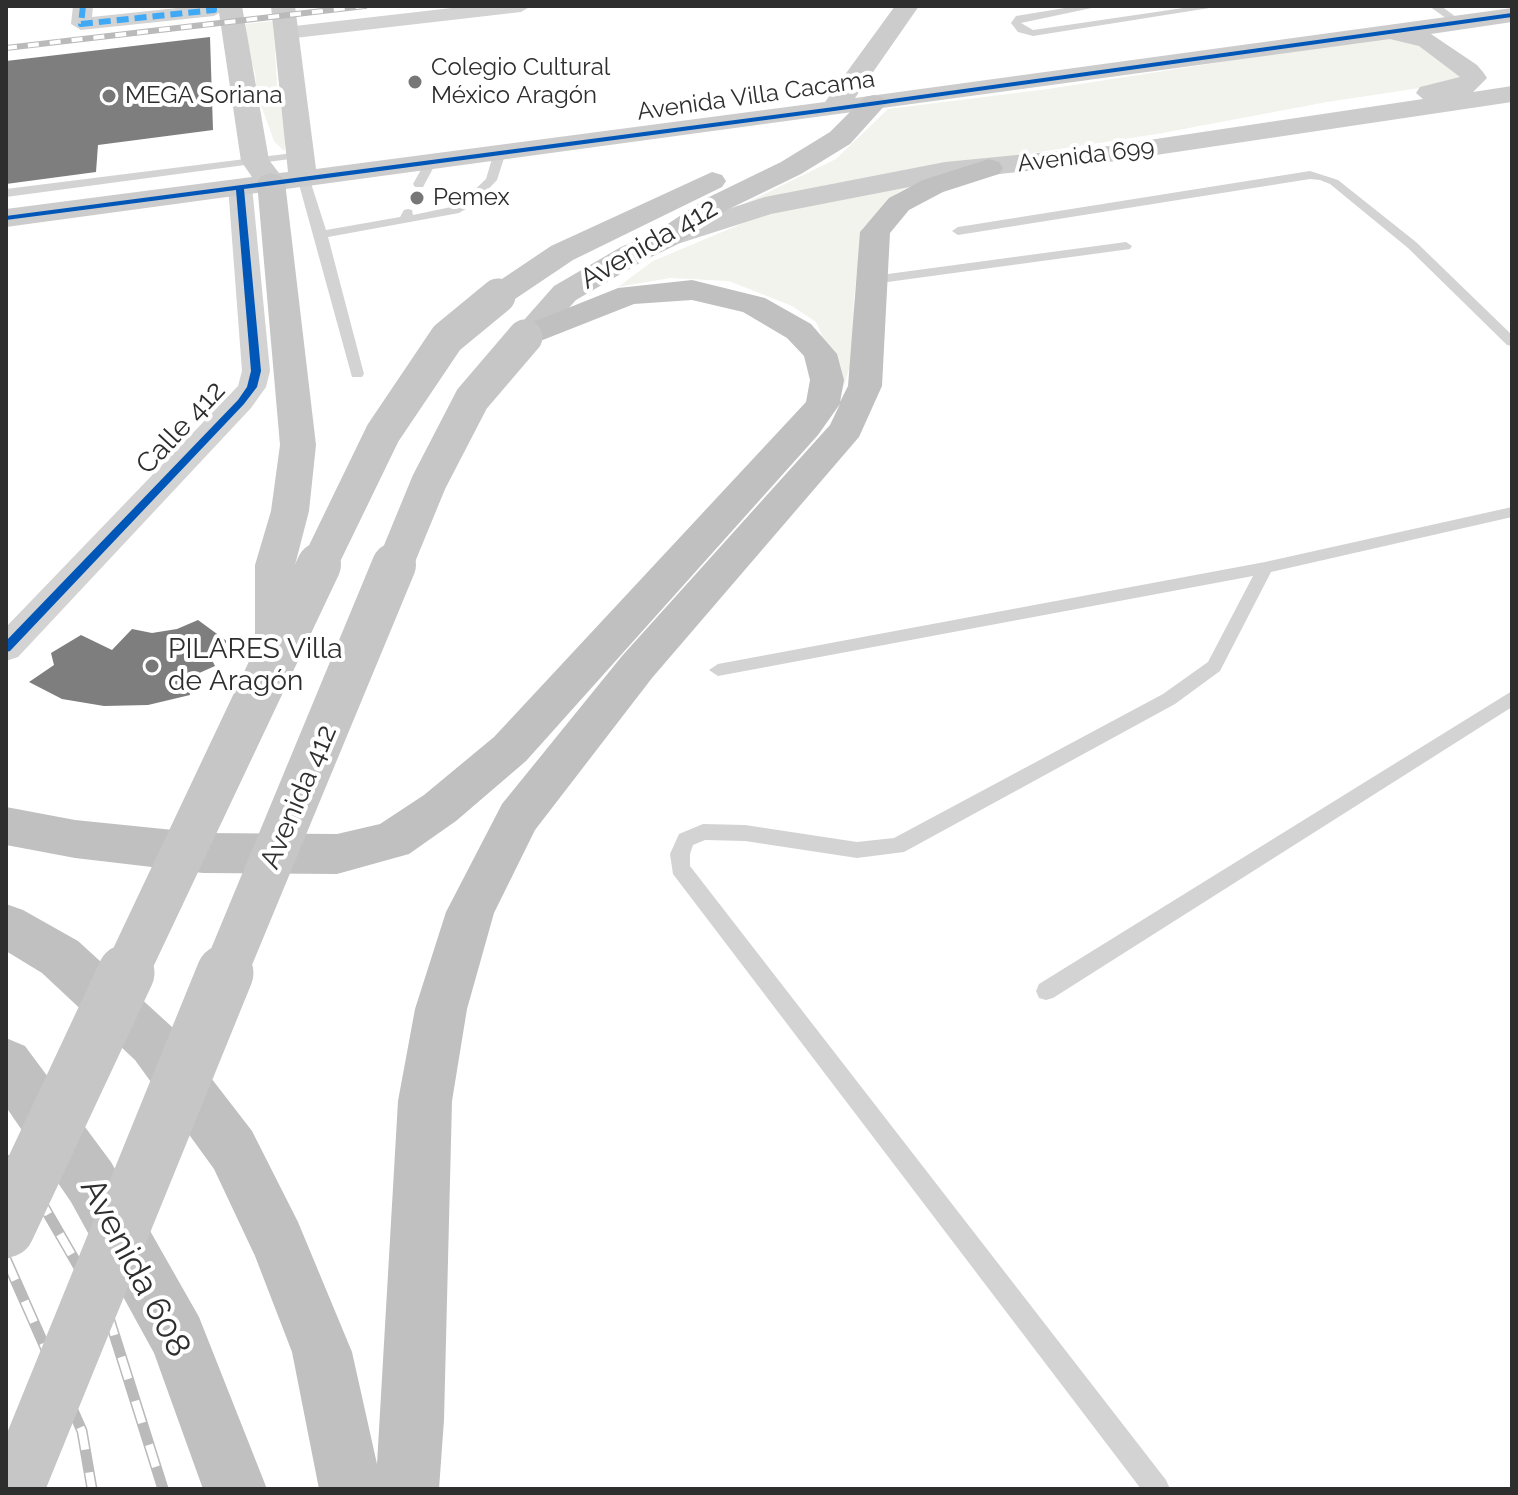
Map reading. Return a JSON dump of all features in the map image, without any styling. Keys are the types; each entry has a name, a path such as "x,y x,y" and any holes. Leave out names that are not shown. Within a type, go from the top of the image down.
{"highway":[{"path":"407,1489 413,1420 425,1101 441,1009 470,912 518,817 637,667 846,429 865,386 875,232 899,204 933,186 989,168"},
{"path":"6,826 75,839 203,853 337,854 393,840 440,808 510,749 805,427 823,403 827,380 820,354 799,331 754,305 692,290 629,295 525,337"},
{"path":"6,925 60,957 153,1043 233,1150 278,1242 322,1352 351,1489"},
{"name":"Avenida 608","path":"6,1063 91,1182 178,1338 235,1489"}],"main road":[{"name":"Avenida 412","path":"15,1489 429,482 472,399 565,293 632,254 665,239 717,204 791,168 840,138 874,103"},
{"name":"Avenida 412","path":"6,1229 383,433 447,338 498,296 562,253 779,150 813,129 834,109"},
{"path":"263,172 281,293 298,445 290,511 275,565 276,654"}],"street":[{"path":"75,11 81,24 214,10 214,6"},
{"path":"230,6 263,172"},
{"path":"283,6 302,166"},
{"path":"286,33 521,6"},
{"path":"834,109 907,6"},
{"name":"Avenida Villa Cacama","path":"6,218 240,186 263,172 302,166 425,172 500,152 1371,34 1444,18 1512,15"},
{"path":"1444,18 1512,80"},
{"path":"1176,144 1225,128 1457,88 1471,83 1474,78 1468,70 1427,40 1410,35 1371,34"},
{"path":"874,103 890,78"},
{"name":"Avenida 699","path":"665,239 765,206 945,171 1176,144 1512,94"},
{"name":"Calle 412","path":"6,648 252,387 256,371 240,186"}],"lane":[{"path":"1096,6 1020,18 1016,23 1022,30 1033,33 1217,6"},
{"path":"321,234 406,216 455,210 470,201 491,180 500,152"},
{"path":"302,166 357,374"},
{"path":"6,193 263,172"},
{"path":"958,231 1310,175 1323,177 1334,182 1412,245 1512,342"},
{"path":"873,280 1126,246"},
{"path":"718,670 1265,568 1512,512"},
{"path":"1157,1489 680,868 680,854 686,840 703,832 745,833 857,850 897,846 1169,699 1214,666 1265,568"},
{"path":"1046,991 1512,698"}],"shaded area":[{"path":"273,21 277,84 287,139 284,151 274,141 257,94 255,72 247,50 246,24"},
{"path":"1396,35 1413,36 1464,77 1453,83 1327,102 1157,134 837,183 736,208 836,159 888,109 1048,89"},
{"path":"918,182 897,193 862,229 854,298 852,360 838,404 834,363 816,322 792,306 729,281 670,278 618,287 653,261 772,211"}],"building":[{"name":"MEGA Soriana","path":"210,37 213,130 98,145 96,172 6,184 6,61"},
{"path":"198,620 228,642 208,652 215,666 188,678 190,695 148,705 104,706 62,699 29,682 54,665 51,653 81,635 112,650 132,629 152,633 177,629"}],"railway":[{"path":"6,48 365,6"},
{"path":"6,1160 43,1205 110,1321 163,1489"},
{"path":"6,1259 82,1431 92,1489"}],"marked path":[{"path":"83,6 81,24 214,10 214,6"}],"cycle path":[{"path":"6,218 834,109 1512,15"},
{"path":"6,648 252,387 256,371 240,186"}],"place":[{"name":"Colegio Cultural México Aragón","path":"415,82"},
{"name":"MEGA Soriana","path":"109,96"},
{"name":"Pemex","path":"417,198"},
{"name":"PILARES Villa de Aragón","path":"152,666"}]}
